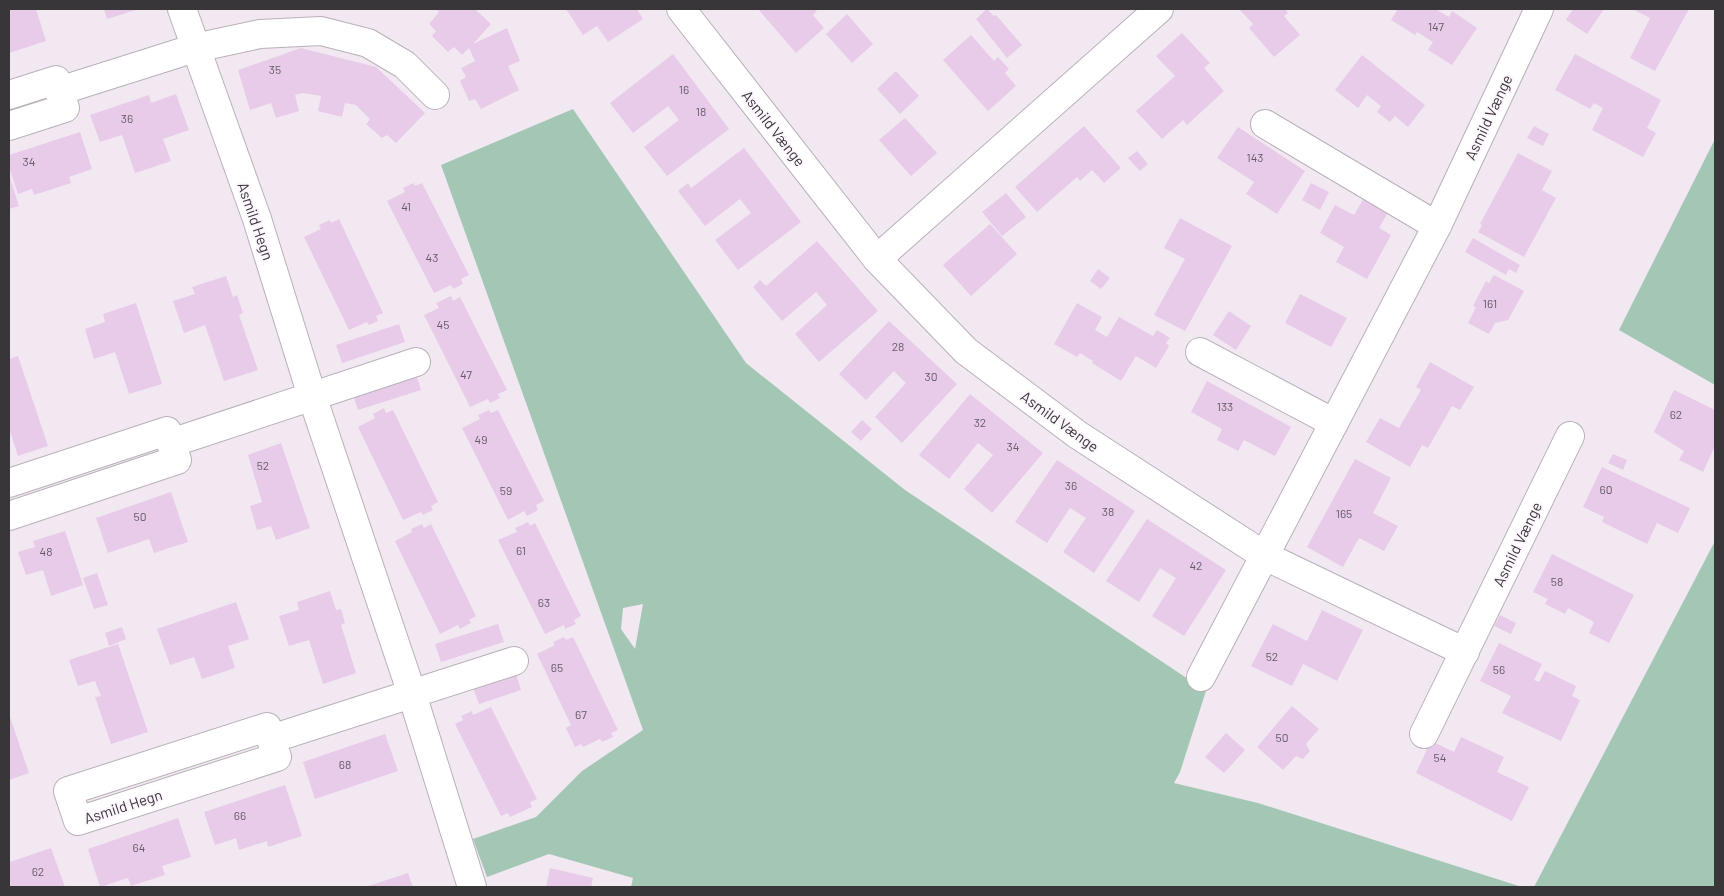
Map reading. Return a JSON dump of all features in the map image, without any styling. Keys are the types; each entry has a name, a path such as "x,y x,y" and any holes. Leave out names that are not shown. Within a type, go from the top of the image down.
{"street":[{"name":"Asmild Hegn","path":"182,9 257,219 312,396 412,694 472,887"},
{"path":"877,259 1159,9"},
{"name":"Asmild Vænge","path":"1201,677 1437,226 1539,9"},
{"name":"Asmild Vænge","path":"692,13 877,259 966,351 1078,435 1265,556 1465,652"},
{"path":"60,92 195,48 260,34 321,31 368,43 405,65 435,95"},
{"path":"9,95 56,80 65,108 9,126"},
{"path":"1266,124 1437,226"},
{"path":"1200,352 1334,423"},
{"path":"171,443 416,362"},
{"path":"9,483 168,431 177,460 9,516"},
{"name":"Asmild Vænge","path":"1424,734 1570,436"},
{"path":"271,739 514,661"},
{"name":"Asmild Hegn","path":"267,727 271,739 277,757 78,821 68,791 267,727"}],"green space":[{"path":"573,109 746,363 905,490 1206,691 1180,772 1174,783 1258,803 1522,887 631,887 633,878 549,854 487,877 473,839 536,817 582,771 643,730 441,165","holes":["643,604 635,649 621,629 623,608"]},
{"path":"1715,139 1715,385 1619,330"},
{"path":"1715,541 1715,887 1534,887"}],"building":[{"path":"9,9 36,9 46,41 9,53"},
{"path":"104,9 139,9 107,19"},
{"path":"436,9 475,9 491,24 473,44 507,28 520,61 508,66 519,90 481,109 475,99 469,101 460,81 466,77 461,68 475,61 469,48 462,55 454,47 448,52 432,36 436,31 429,24 439,12"},
{"path":"566,9 637,9 643,19 608,42 597,26 583,35"},
{"path":"758,9 815,9 817,11 813,15 824,28 796,53"},
{"path":"987,9 994,16 996,15 1022,45 1007,58 976,19"},
{"path":"1239,9 1285,9 1288,13 1284,16 1300,35 1274,57 1249,28 1253,24"},
{"path":"1398,9 1435,9 1449,17 1452,11 1477,28 1452,65 1428,50 1433,42 1417,32 1415,35 1391,20"},
{"path":"1573,9 1604,9 1587,34 1566,20"},
{"path":"1632,9 1689,9 1655,71 1630,58 1650,18"},
{"path":"847,14 873,44 852,63 826,34"},
{"path":"1182,33 1210,63 1204,68 1224,91 1187,125 1183,120 1162,139 1136,111 1175,76 1156,56"},
{"path":"971,35 994,61 998,57 1009,69 1005,73 1016,86 988,111 943,60"},
{"path":"301,48 376,67 425,113 396,143 387,135 382,138 366,124 370,119 356,105 345,103 342,117 318,111 321,96 303,93 295,95 299,111 276,118 271,103 250,110 238,70"},
{"path":"673,54 729,129 667,176 644,147 679,120 668,106 633,133 610,103"},
{"path":"1575,54 1661,100 1647,128 1656,133 1643,157 1592,130 1603,108 1594,103 1590,109 1555,90"},
{"path":"1362,55 1425,105 1408,127 1395,116 1390,122 1377,112 1381,106 1367,95 1358,108 1335,90"},
{"path":"896,71 919,96 900,114 877,89"},
{"path":"176,94 189,130 163,139 171,161 135,173 122,135 100,142 90,115 149,95 151,103"},
{"path":"905,118 937,153 911,176 879,140"},
{"path":"1084,126 1121,168 1104,183 1092,170 1080,181 1077,177 1037,212 1015,187"},
{"path":"1534,126 1549,134 1543,146 1527,138"},
{"path":"1238,127 1305,171 1277,214 1246,194 1254,182 1217,158"},
{"path":"80,132 92,169 69,177 71,183 34,195 32,189 18,194 9,167 9,155"},
{"path":"744,148 801,222 738,270 715,240 751,213 740,199 705,226 678,191 688,183 691,188"},
{"path":"1137,151 1148,164 1140,171 1128,158"},
{"path":"1518,153 1552,171 1542,190 1556,198 1524,257 1478,232 1482,225 1480,224"},
{"path":"9,175 19,206 9,209"},
{"path":"414,183 415,186 422,183 469,275 461,279 463,284 453,289 451,285 434,293 387,201 405,192 403,188"},
{"path":"1311,183 1329,192 1320,210 1302,200"},
{"path":"1006,193 1026,217 1002,236 982,212"},
{"path":"1365,196 1390,209 1379,228 1391,235 1367,279 1336,262 1344,247 1320,233 1335,205 1354,215"},
{"path":"1180,218 1232,246 1185,331 1154,315 1185,259 1164,248"},
{"path":"339,219 383,313 376,316 378,321 369,325 367,322 349,330 304,237 321,229 319,225 330,220 331,223"},
{"path":"990,224 1017,254 971,296 943,265"},
{"path":"1473,238 1520,265 1516,273 1509,269 1506,275 1465,252"},
{"path":"817,241 878,311 819,362 795,334 827,305 816,292 782,321 753,287 760,280 766,286"},
{"path":"1098,269 1110,278 1101,289 1090,281"},
{"path":"1494,275 1524,291 1508,320 1495,323 1489,334 1468,323 1476,307 1473,306 1486,281 1489,283"},
{"path":"226,276 233,297 237,295 243,313 239,315 258,370 224,381 205,325 184,333 173,301 195,294 192,287"},
{"path":"1300,294 1347,318 1331,347 1285,323"},
{"path":"451,296 453,301 460,297 507,390 498,394 500,398 490,403 488,399 470,407 424,315 439,308 436,303"},
{"path":"136,303 162,384 129,394 115,352 94,359 85,329 105,322 103,314"},
{"path":"1077,303 1102,317 1095,330 1107,337 1119,317 1153,336 1157,330 1170,338 1166,343 1169,346 1156,368 1136,356 1121,381 1080,353 1077,357 1054,344"},
{"path":"1229,311 1251,326 1236,350 1213,335"},
{"path":"889,321 957,384 902,443 875,417 906,383 894,371 866,400 839,374"},
{"path":"399,324 405,342 342,363 336,345"},
{"path":"18,356 48,446 18,456 9,428 9,359"},
{"path":"1430,362 1474,387 1460,410 1452,406 1428,448 1422,445 1410,467 1366,442 1380,418 1399,428 1421,390 1416,387"},
{"path":"415,371 421,390 358,410 352,392"},
{"path":"1207,381 1291,427 1275,456 1244,440 1238,451 1217,440 1222,429 1191,412"},
{"path":"1674,390 1715,410 1715,446 1703,472 1679,460 1684,451 1654,432"},
{"path":"970,394 1043,453 992,513 964,489 993,455 978,443 949,479 919,455"},
{"path":"384,408 386,413 393,410 438,502 431,506 433,510 423,515 421,512 403,520 358,427 375,418 373,414"},
{"path":"489,410 491,413 498,410 544,501 536,505 538,510 527,516 524,511 508,520 462,428 480,419 478,415"},
{"path":"862,420 872,429 861,441 851,432"},
{"path":"281,443 310,528 276,540 271,526 257,530 250,506 262,502 248,455"},
{"path":"1613,454 1627,460 1623,470 1608,463"},
{"path":"1355,459 1391,478 1373,513 1398,526 1384,551 1359,538 1343,567 1307,547"},
{"path":"1057,460 1135,511 1094,573 1063,552 1086,518 1070,508 1047,543 1015,522"},
{"path":"1602,467 1690,508 1678,533 1657,523 1647,544 1602,522 1604,517 1583,507"},
{"path":"171,492 188,542 154,553 149,539 108,553 96,518"},
{"path":"1147,519 1226,570 1184,636 1152,616 1176,578 1160,568 1139,602 1106,581"},
{"path":"528,522 530,526 535,523 581,616 574,620 576,624 565,629 564,625 545,634 498,540 517,532 515,528"},
{"path":"422,524 424,528 431,524 476,616 469,620 471,623 460,629 458,625 440,634 395,541 412,532 411,529"},
{"path":"65,531 83,585 51,596 43,570 26,575 18,552 35,547 33,541"},
{"path":"1552,554 1634,595 1609,643 1589,633 1594,622 1568,608 1565,614 1545,604 1548,599 1533,592"},
{"path":"97,573 108,605 94,609 83,578"},
{"path":"330,591 336,610 341,609 345,623 341,625 356,673 323,684 309,640 289,646 279,616 299,610 297,602"},
{"path":"236,602 249,639 228,646 235,668 202,679 194,657 170,665 157,629"},
{"path":"1322,610 1363,630 1337,681 1303,664 1292,686 1251,666 1273,624 1307,641"},
{"path":"1500,615 1516,623 1511,634 1494,626"},
{"path":"498,624 504,642 441,662 435,644"},
{"path":"122,627 126,639 109,646 105,633"},
{"path":"564,637 566,640 573,637 618,730 611,733 613,737 602,742 600,739 583,747 581,744 575,747 566,728 571,725 537,654 555,645 553,642"},
{"path":"1499,643 1542,664 1534,680 1539,682 1545,671 1576,686 1572,696 1580,700 1561,741 1502,713 1511,696 1480,681"},
{"path":"118,644 148,732 111,744 95,697 101,696 95,681 78,686 69,660"},
{"path":"515,671 521,690 479,704 472,685"},
{"path":"1292,706 1319,729 1306,744 1310,751 1303,759 1296,756 1283,770 1257,747"},
{"path":"491,707 537,799 530,802 532,807 510,817 508,813 501,816 455,724 463,720 461,716 472,711 473,715"},
{"path":"9,714 29,773 9,780"},
{"path":"1226,733 1245,750 1224,773 1205,757"},
{"path":"385,734 398,771 315,799 303,762"},
{"path":"1461,737 1504,757 1497,772 1529,787 1512,821 1416,773 1431,741 1454,752"},
{"path":"285,785 302,836 268,847 267,841 239,850 236,838 215,845 204,812"},
{"path":"178,818 191,857 162,866 165,875 131,886 128,878 100,887 88,849"},
{"path":"51,848 65,887 9,887 9,859 10,862"},
{"path":"550,868 593,878 591,887 546,887"},
{"path":"408,873 413,887 365,887"}]}
